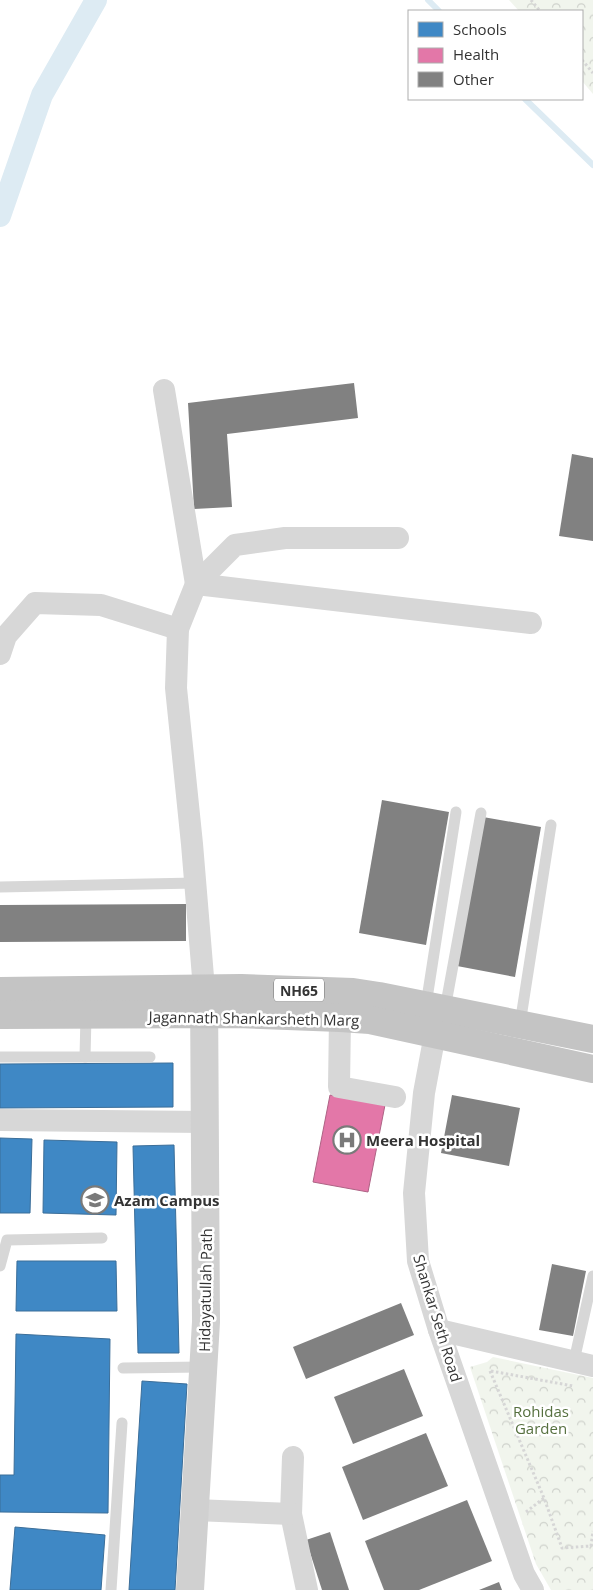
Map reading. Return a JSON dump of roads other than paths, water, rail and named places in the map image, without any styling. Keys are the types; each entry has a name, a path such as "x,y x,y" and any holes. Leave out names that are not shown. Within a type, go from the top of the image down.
{"highway":[{"name":"Jagannath Shankarsheth Marg","path":"0,991 205,1002 248,1014 436,1007 593,1039"},
{"name":"Jagannath Shankarsheth Marg","path":"0,1015 86,1016 205,1002"},
{"name":"Jagannath Shankarsheth Marg","path":"348,1009 370,1020 593,1069"}],"street":[{"path":"164,390 196,584"},
{"path":"205,1002 176,688 178,629 196,584 235,545 285,538 398,538"},
{"path":"196,584 531,623"},
{"path":"0,654 6,636 36,603 101,605 178,629"},
{"name":"Hidayatullah Path","path":"190,1590 206,1322 205,1002"},
{"path":"348,1009 339,1087 395,1097"},
{"name":"Shankar Seth Road","path":"435,1034 424,1093 414,1193 418,1261 438,1330 524,1574 533,1590"},
{"path":"0,1120 205,1122"},
{"path":"438,1330 584,1364"},
{"path":"293,1457 291,1514 307,1590"},
{"path":"195,1510 291,1514"}],"lane":[{"path":"436,1007 456,812"},
{"path":"436,1007 481,813"},
{"path":"520,1024 550,825"},
{"path":"0,887 195,883"},
{"path":"85,1057 86,1016"},
{"path":"0,1057 150,1057"},
{"path":"0,1266 7,1240 102,1238"},
{"path":"584,1364 593,1276"},
{"path":"122,1368 204,1367"},
{"path":"111,1590 122,1423"}],"waterway":[{"path":"0,216 42,95 96,0"},
{"path":"428,0 438,10"},
{"path":"526,100 593,165"}],"place":[{"name":"Meera Hospital","path":"347,1140"},
{"name":"Azam Campus","path":"95,1200"}],"park label":[{"name":"Rohidas Garden","path":"541,1420"}]}
